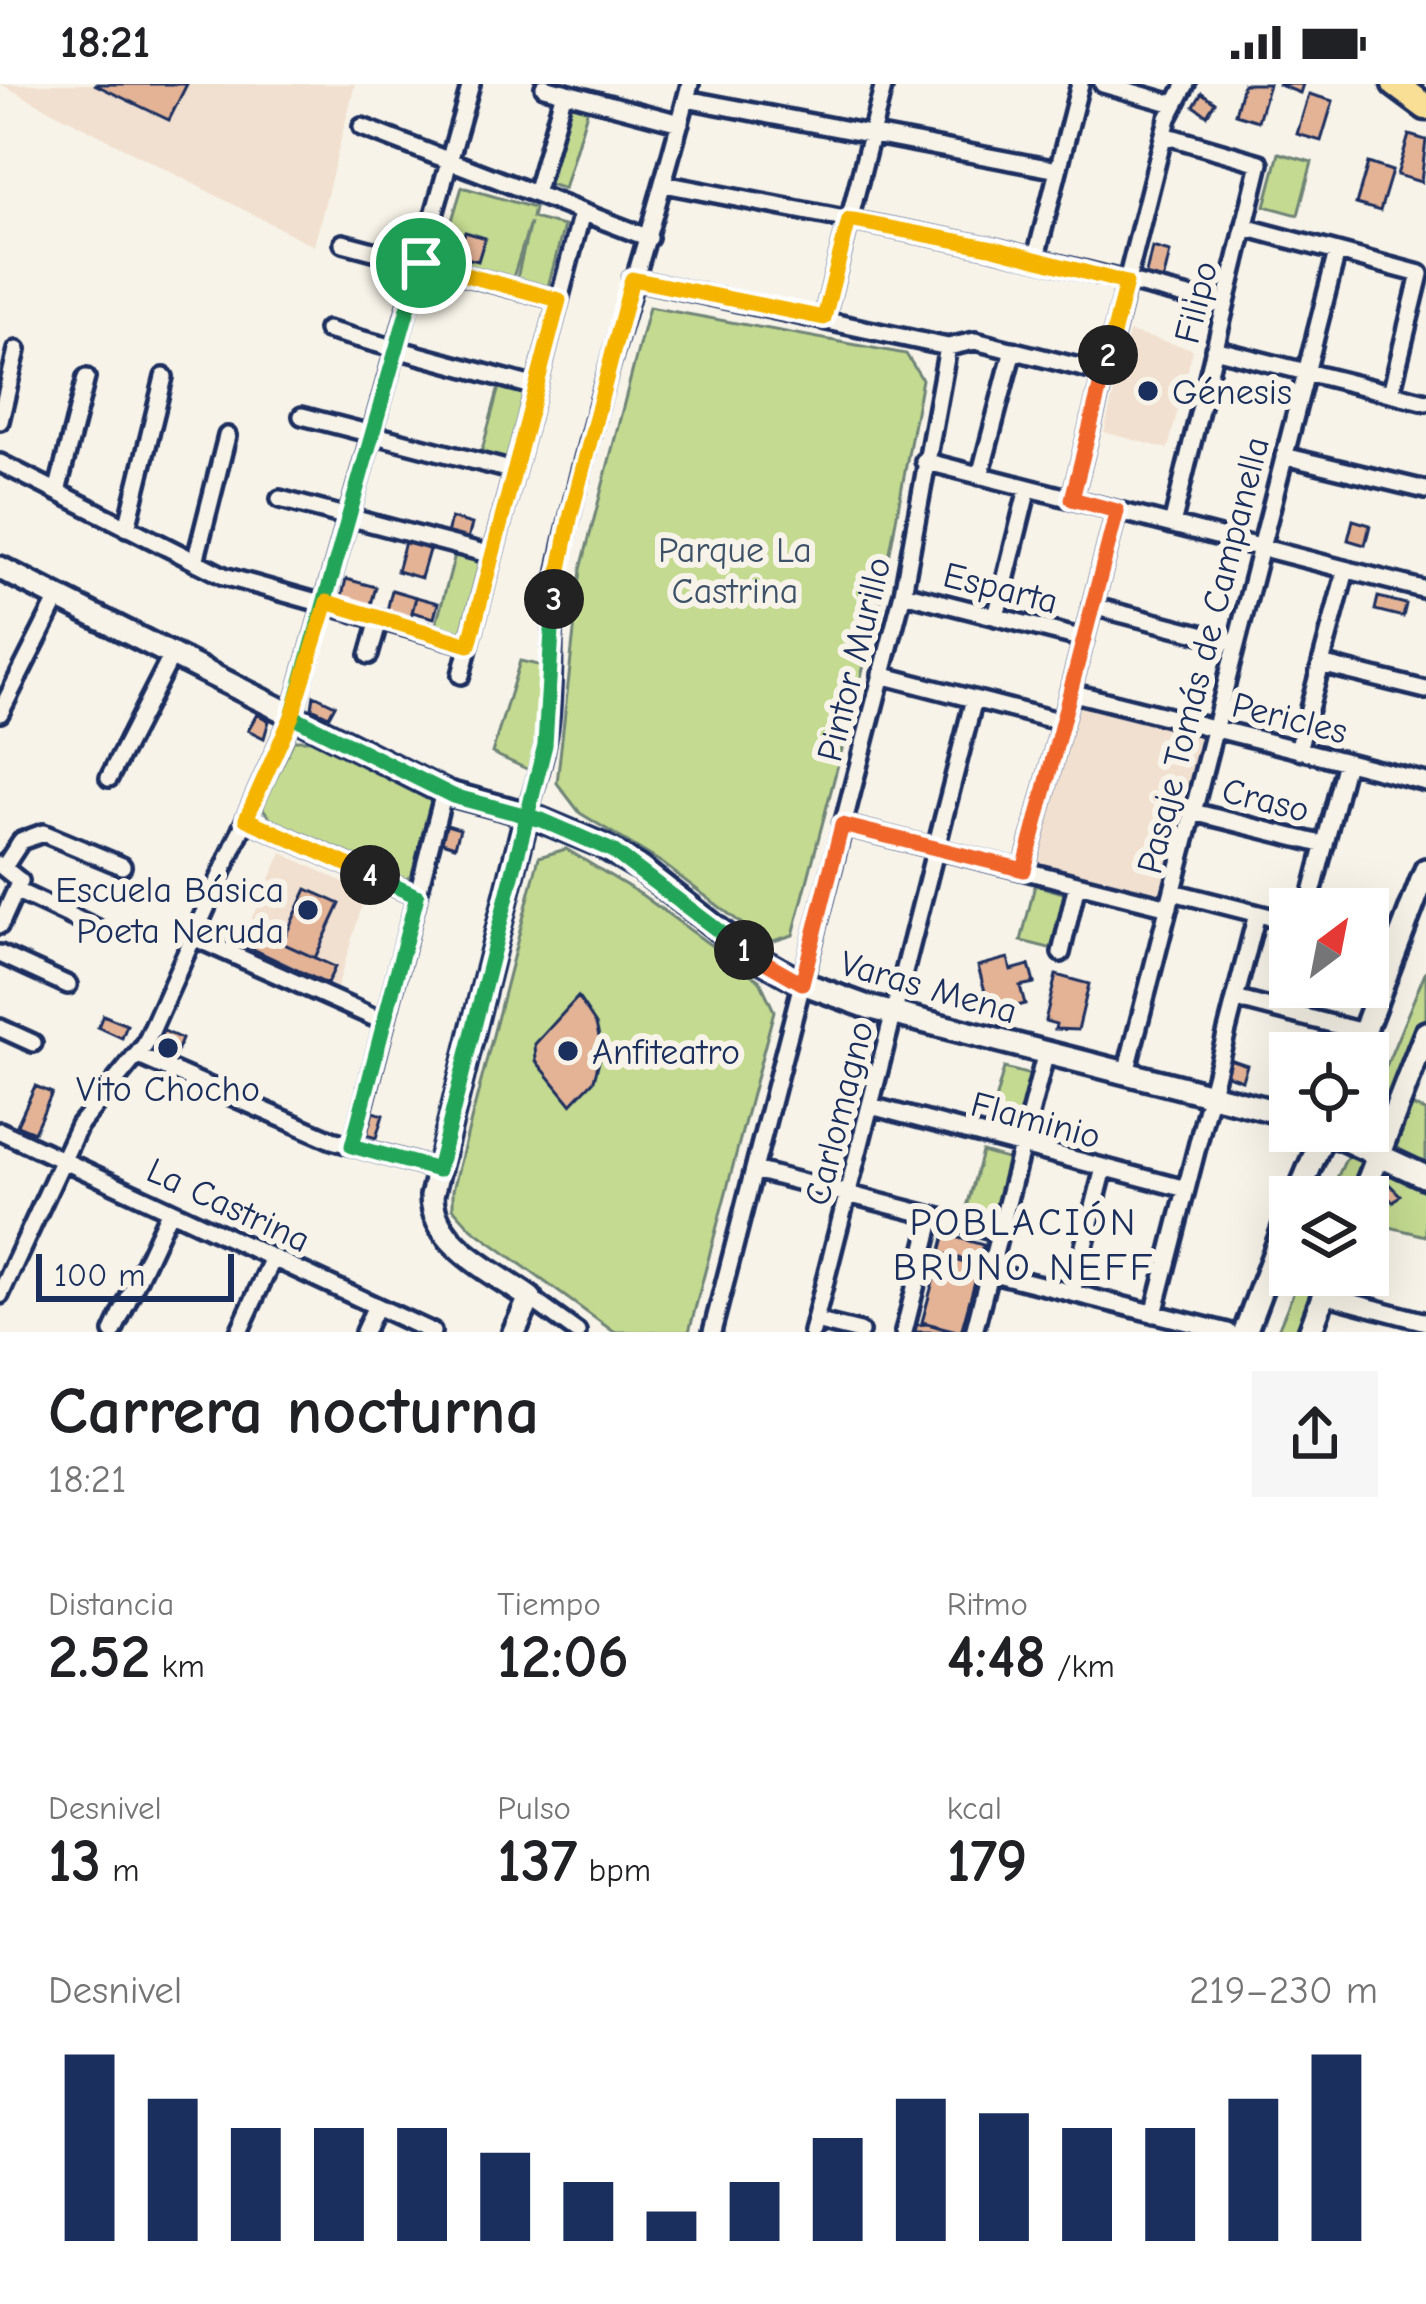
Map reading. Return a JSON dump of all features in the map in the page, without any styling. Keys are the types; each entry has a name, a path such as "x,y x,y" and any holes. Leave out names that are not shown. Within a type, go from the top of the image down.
{"main road":[{"path":"1395,84 1426,107"}],"street":[{"path":"0,1295 83,1118 139,1056 292,716 471,84"},
{"path":"824,318 884,84"},
{"path":"1036,257 1080,84"},
{"path":"1103,84 1174,104"},
{"path":"1072,499 1164,135 1186,84"},
{"path":"544,87 680,122"},
{"path":"535,194 564,92"},
{"path":"577,1332 443,1233 432,1204 550,720 559,568 632,279 649,238 688,92 871,135 1058,170"},
{"path":"362,127 649,238"},
{"name":"Filipo","path":"1164,135 1260,163 1172,525"},
{"path":"664,184 1036,257 1225,306"},
{"path":"461,675 582,212"},
{"path":"1244,227 1420,274 1391,393"},
{"path":"343,242 559,300"},
{"name":"Pasaje Tomás de Campanella","path":"1126,1073 1336,251"},
{"path":"632,279 948,346 969,340 1103,373"},
{"path":"327,330 536,387"},
{"name":"Pintor Murillo","path":"712,1332 903,593 948,346"},
{"path":"1214,349 1426,402"},
{"path":"0,421 17,350"},
{"path":"980,476 1013,350"},
{"path":"127,528 164,377"},
{"path":"57,492 86,378"},
{"path":"302,416 514,471"},
{"path":"195,562 226,436"},
{"path":"1284,456 1426,490"},
{"path":"924,461 1426,590"},
{"path":"0,463 232,579 469,645"},
{"path":"996,617 1028,488"},
{"path":"280,499 492,555"},
{"path":"1024,870 1117,511"},
{"name":"Varas Mena","path":"0,568 444,792 527,814 624,858 730,940 802,983 894,1013 1269,1109"},
{"path":"1298,750 1346,570"},
{"name":"Esparta","path":"903,593 1084,639"},
{"path":"0,712 58,598"},
{"name":"Esparta","path":"1092,606 1236,643"},
{"path":"369,656 379,620"},
{"path":"109,778 172,656"},
{"path":"1321,664 1426,690"},
{"path":"881,675 1062,722"},
{"name":"Pericles","path":"1070,692 1426,782"},
{"name":"Carlomagno","path":"814,1326 974,699"},
{"path":"1314,888 1346,762"},
{"path":"352,1146 444,792"},
{"name":"Craso","path":"1193,812 1325,845"},
{"path":"246,819 417,896"},
{"path":"842,825 1077,884 1269,917"},
{"path":"96,928 18,885 2,866 21,841 43,832 122,866"},
{"path":"1363,1032 1426,870"},
{"path":"1061,953 1077,884"},
{"path":"0,926 18,885"},
{"path":"1154,1314 1257,914"},
{"path":"193,937 384,1022"},
{"path":"1389,948 1395,950"},
{"path":"0,954 68,985"},
{"path":"1235,1000 1327,1032"},
{"path":"0,1028 34,1043"},
{"path":"1370,1176 1426,1033"},
{"path":"974,1332 1046,1052"},
{"path":"139,1056 352,1146 438,1170"},
{"name":"Flaminio","path":"871,1106 1186,1189"},
{"name":"La Castrina","path":"0,1131 432,1332"},
{"path":"1372,1152 1426,1177"},
{"path":"1072,1293 1104,1168"},
{"path":"754,1170 999,1233"},
{"path":"113,1332 170,1210"},
{"path":"904,1332 933,1216"},
{"path":"239,1332 273,1258"},
{"path":"1245,1332 1269,1268"},
{"path":"989,1272 1228,1332"},
{"path":"1310,1332 1324,1296"},
{"path":"1357,1296 1426,1322"},
{"path":"514,1332 530,1298"},
{"path":"364,1332 376,1306"},
{"path":"814,1326 860,1332"}],"shaded area":[{"path":"0,84 355,84 314,246"},
{"name":"Génesis","path":"1129,332 1193,349 1168,449 1104,432"},
{"path":"1080,700 1204,734 1160,902 1035,869"},
{"name":"Escuela Básica Poeta Neruda","path":"282,853 366,893 337,988 240,943"}],"green space":[{"path":"566,102 588,108 564,189 543,182"},
{"path":"1279,153 1312,162 1298,215 1265,206"},
{"path":"462,187 534,208 532,218 564,226 548,287 517,278 530,223 512,281 440,260"},
{"name":"Parque La Castrina","path":"649,307 906,354 922,379 881,601 793,935 767,943 662,863 580,813 557,783 581,569"},
{"path":"500,383 529,390 510,462 481,454"},
{"path":"455,555 486,563 466,636 435,628"},
{"path":"520,661 543,666 541,727 529,770 492,753"},
{"path":"294,740 310,740 433,802 414,874 405,880 271,820 262,807"},
{"path":"566,849 642,895 760,981 774,1011 689,1332 614,1332 472,1229 453,1208 453,1190 539,857"},
{"path":"1035,885 1067,894 1053,949 1021,941"},
{"path":"1426,970 1426,1017 1389,1111 1389,1059"},
{"path":"1004,1068 1031,1075 1014,1137 987,1130"},
{"path":"1411,1106 1426,1111 1426,1162 1395,1147"},
{"path":"982,1152 1010,1160 993,1222 965,1214"},
{"path":"1349,1152 1373,1152 1363,1176 1338,1176"},
{"path":"1386,1168 1426,1188 1426,1236 1389,1227 1389,1176 1383,1176"},
{"path":"1292,1296 1317,1296 1303,1332 1277,1332"}],"building":[{"path":"94,84 187,84 169,120"},
{"path":"1243,84 1269,84 1258,121 1235,114"},
{"path":"1277,84 1303,84 1300,93"},
{"path":"1202,93 1215,102 1207,115 1194,106"},
{"path":"1309,94 1333,101 1321,141 1297,134"},
{"path":"1409,135 1426,140 1421,182 1397,175"},
{"path":"1368,163 1392,171 1380,211 1356,204"},
{"path":"465,232 485,238 478,261 458,256"},
{"path":"1152,247 1170,252 1163,282 1145,278"},
{"path":"451,518 472,524 467,543 446,538"},
{"path":"1353,520 1370,525 1365,545 1348,540"},
{"path":"406,538 429,550 421,578 397,571"},
{"path":"346,579 376,587 370,608 341,600"},
{"path":"392,590 416,597 410,621 386,615"},
{"path":"416,597 438,603 434,618 412,612"},
{"path":"1378,597 1406,604 1403,617 1375,610"},
{"path":"314,695 335,705 329,716 312,708"},
{"path":"257,714 269,721 264,738 248,730"},
{"path":"440,823 460,829 455,846 436,840"},
{"path":"307,889 340,904 315,958 282,943"},
{"path":"247,927 335,967 327,984 240,943"},
{"path":"1008,958 1011,970 1029,965 1034,983 1020,986 1025,1004 997,1011 983,1008 986,995 978,966"},
{"path":"1056,975 1089,984 1078,1030 1055,1029 1056,1024 1045,1021"},
{"name":"Anfiteatro","path":"578,997 596,1024 602,1049 594,1080 571,1104 536,1061 535,1044"},
{"path":"103,1015 127,1025 122,1038 98,1027"},
{"name":"Vito Chocho","path":"162,1030 182,1039 174,1059 158,1052"},
{"path":"1229,1059 1247,1065 1242,1080 1224,1074"},
{"path":"35,1086 52,1093 34,1132 17,1125"},
{"path":"373,1112 383,1115 376,1138 366,1135"},
{"path":"1389,1184 1400,1195 1393,1202 1389,1198"},
{"path":"945,1234 983,1245 977,1263 940,1253"},
{"path":"940,1256 979,1267 961,1332 922,1322"},
{"path":"915,1325 955,1332 913,1332"}],"place":[{"name":"Génesis","path":"1148,391"},
{"name":"Escuela Básica Poeta Neruda","path":"308,910"},
{"name":"Vito Chocho","path":"168,1048"},
{"name":"Anfiteatro","path":"568,1051"}],"district":[{"name":"POBLACIÓN BRUNO NEFF","path":"1024,1244"}],"route":[{"path":"421,263 292,716 453,796 527,814 613,851 730,940 802,983 842,825 1024,870 1117,511 1072,499 1126,283 1036,257 849,220 824,318 632,279 559,568 545,745 527,814 488,976 438,1170 352,1146 417,896 246,819 292,716 327,602 469,645 559,300 421,263"}]}
